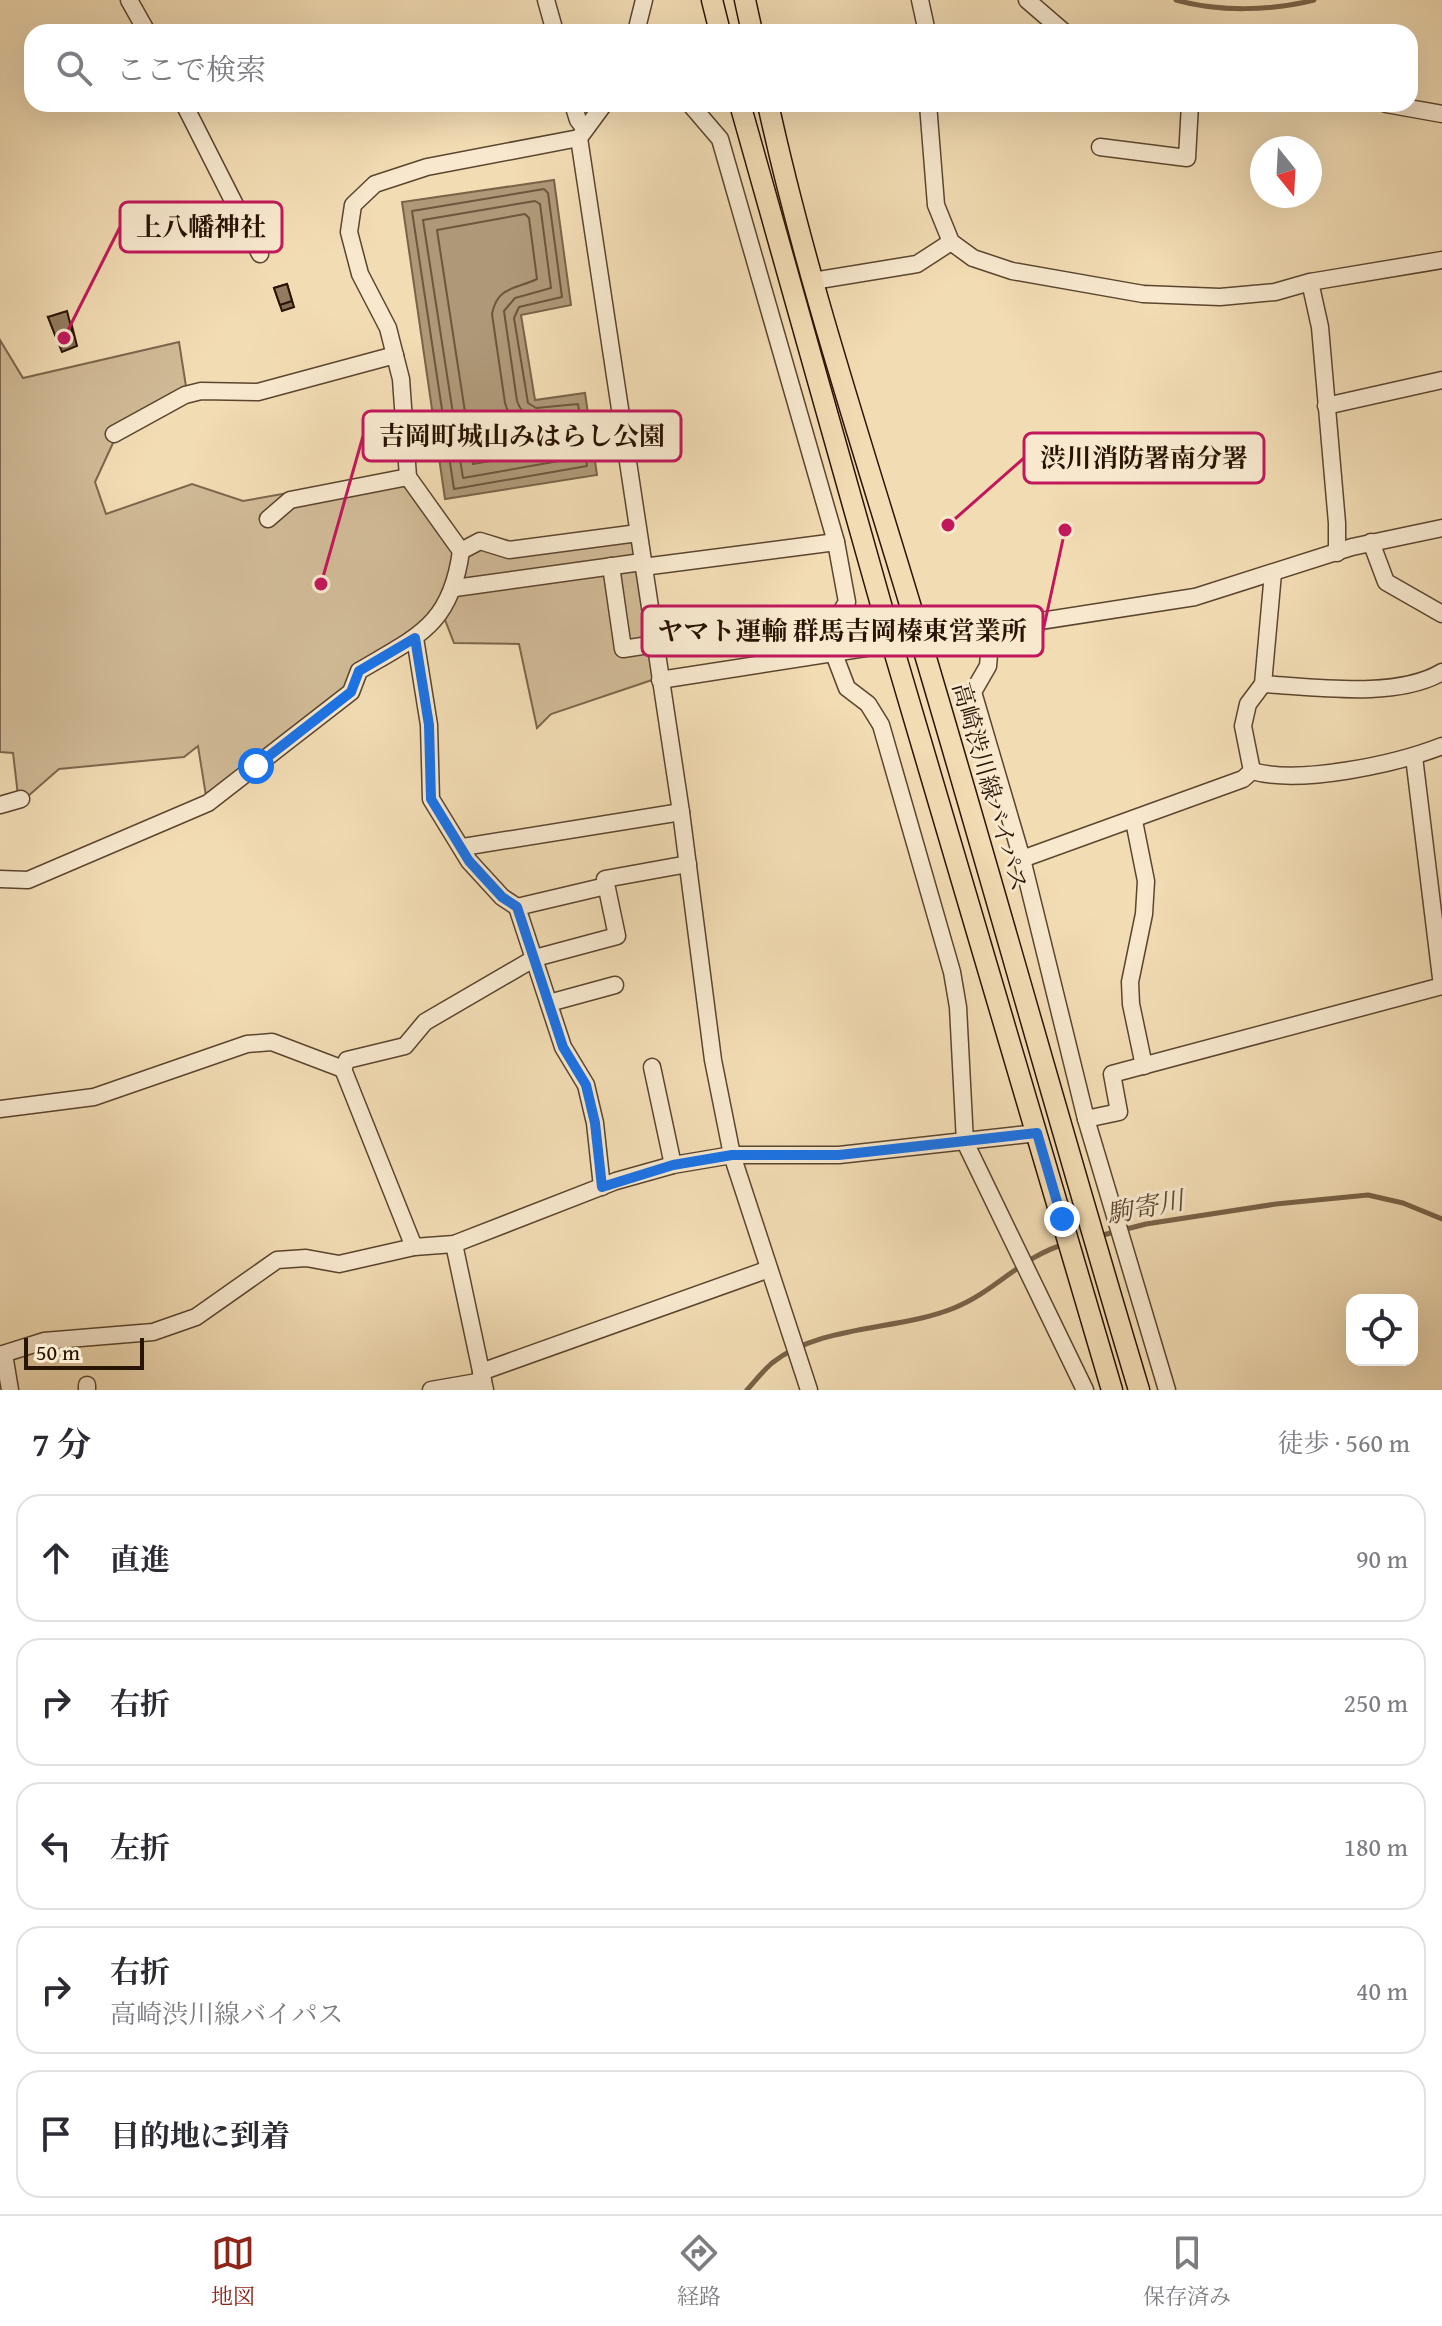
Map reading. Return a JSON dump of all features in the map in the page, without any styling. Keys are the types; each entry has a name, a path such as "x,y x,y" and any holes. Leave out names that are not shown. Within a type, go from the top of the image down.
{"main road":[{"path":"712,0 718,24"},
{"path":"745,0 750,24"},
{"path":"742,112 893,647 1112,1390"},
{"name":"高崎渋川線バイパス","path":"770,112 813,281 922,642 1057,1118 1139,1390"}],"street":[{"path":"129,0 142,24"},
{"path":"546,0 553,24"},
{"path":"638,24 644,0"},
{"path":"920,0 925,24"},
{"path":"1027,0 1055,24"},
{"path":"1418,110 1442,114"},
{"path":"188,112 260,254"},
{"path":"576,112 582,134 642,564 681,812 713,1060 732,1155 809,1390"},
{"path":"0,879 28,880 208,803 351,692 359,671 430,626 455,588 461,551 408,477 401,379 388,328 360,274 349,232 353,205 375,184 427,167 582,134 598,112"},
{"path":"697,112 720,139 836,542 847,602 833,625 834,654 847,688 868,704 881,725 952,972 958,1007 965,1142 1085,1390"},
{"path":"929,112 936,205 951,242 973,258 1012,271 1143,294 1220,297 1275,292 1310,282 1442,260"},
{"path":"1100,147 1187,158 1190,112"},
{"path":"813,281 917,264 951,242"},
{"path":"1310,282 1320,327 1337,553"},
{"path":"114,434 193,393 258,392 395,355"},
{"path":"1326,406 1442,380"},
{"path":"268,519 290,500 408,477"},
{"path":"660,680 991,632 1195,597 1371,542 1442,528"},
{"path":"461,551 480,541 509,550 638,533"},
{"path":"455,588 611,566 836,542"},
{"path":"1371,542 1386,582 1442,614"},
{"path":"611,566 623,649 655,644"},
{"path":"1252,771 1243,726 1248,704 1263,684 1273,573"},
{"path":"991,632 988,666 973,692 1022,859 1086,1119 1167,1390"},
{"path":"415,638 429,725 431,799 469,861 502,897 517,907 563,1047 586,1085 595,1123 602,1187"},
{"path":"1263,684 1339,689 1423,684 1442,672"},
{"path":"1252,771 1272,777 1391,764 1442,746"},
{"path":"1086,1119 1119,1112 1112,1074 1442,986 1414,757"},
{"path":"1022,859 1134,821 1243,779 1252,771"},
{"path":"0,805 21,799"},
{"path":"463,847 681,812"},
{"path":"1134,821 1146,881 1144,914 1130,982 1131,1004 1144,1066"},
{"path":"414,1247 343,1069 347,1060 405,1046 425,1022 535,958 617,936 605,879 688,864"},
{"path":"517,907 606,886"},
{"path":"549,1003 615,985"},
{"path":"0,1109 94,1097 247,1044 272,1042 343,1069"},
{"path":"652,1067 673,1165"},
{"path":"10,1390 2,1354 44,1341 153,1332 196,1317 277,1260 306,1258 339,1264 414,1247 454,1244 602,1187 673,1165 732,1155 839,1155 1037,1133"},
{"path":"454,1244 483,1381"},
{"path":"431,1390 483,1381 769,1269"}],"shaded area":[{"path":"0,340 23,378 179,342 188,399 113,443 95,482 106,514 192,484 243,501 400,473 457,552 481,545 635,538 655,679 551,714 537,728 519,644 454,643 445,620 437,614 206,796 198,746 184,757 59,769 19,804 13,753 0,752"}],"water":[{"path":"554,180 571,305 521,315 535,400 585,393 597,475 445,499 402,202"}],"building":[{"path":"287,284 292,301 280,305 274,288"},
{"path":"67,311 73,335 57,340 48,317"}],"waterway":[{"path":"1176,0 1209,7 1245,9 1314,0"},
{"name":"駒寄川","path":"1099,1236 1146,1224 1276,1204 1368,1195 1403,1203 1442,1219"},
{"name":"駒寄川","path":"747,1390 772,1363 792,1350 837,1335 909,1321 954,1308 983,1293 1036,1256 1066,1244"}],"place":[{"name":"上八幡神社","path":"64,338"},
{"name":"渋川消防署南分署","path":"948,525"},
{"name":"ヤマト運輸 群馬吉岡榛東営業所","path":"1065,530"},
{"name":"吉岡町城山みはらし公園","path":"321,584"}],"route":[{"path":"256,766 351,692 359,671 415,638 429,725 431,799 469,861 502,897 517,907 563,1047 586,1085 595,1123 602,1187 673,1165 732,1155 839,1155 1037,1133 1062,1219"}]}
